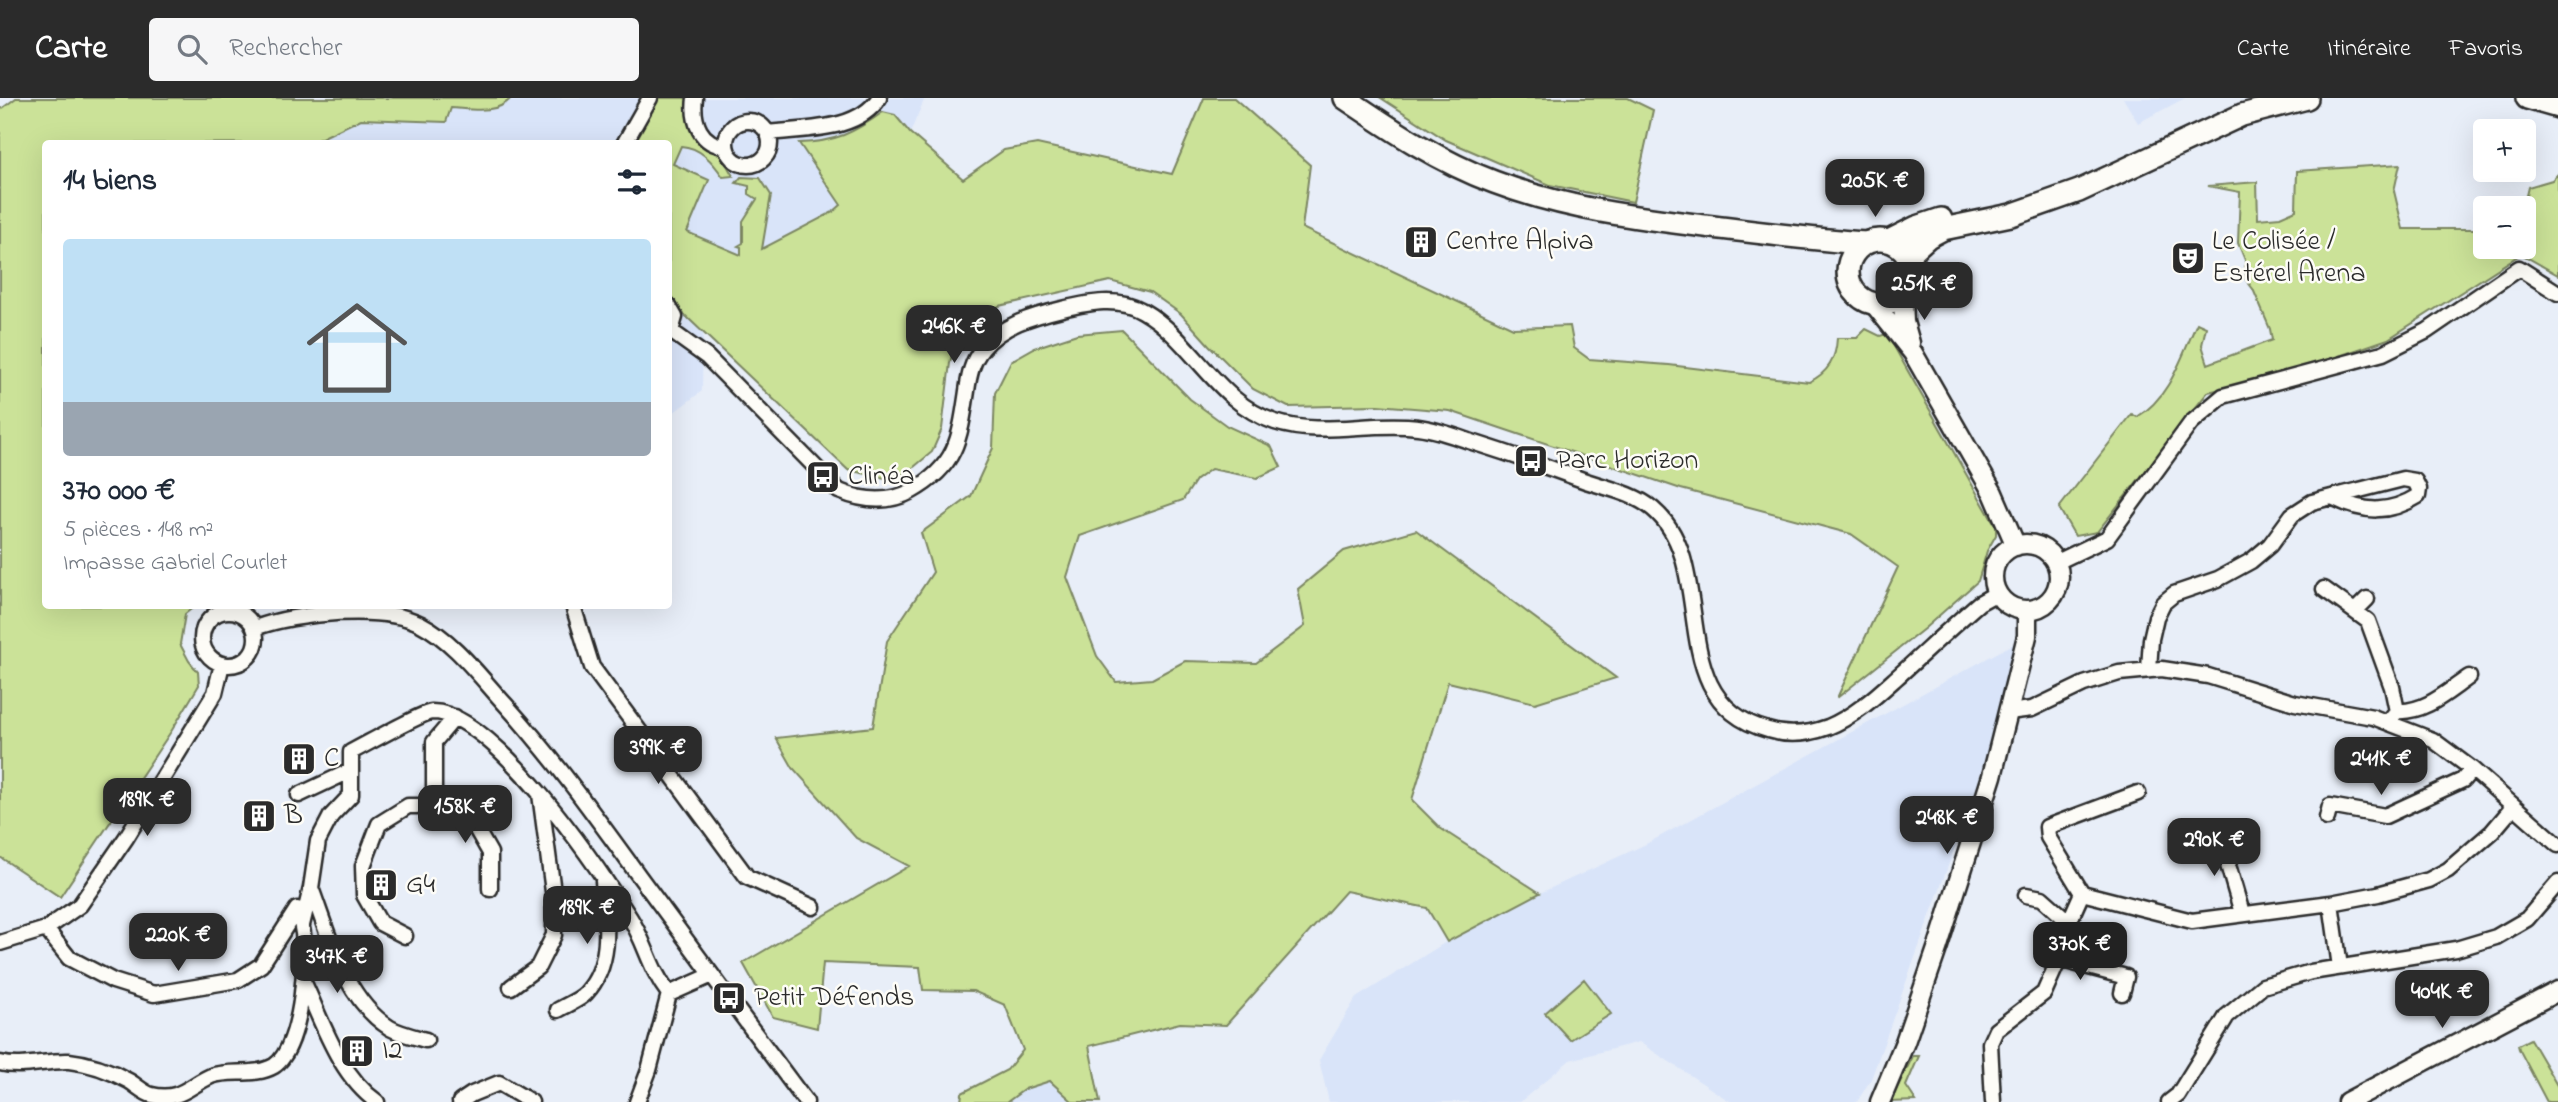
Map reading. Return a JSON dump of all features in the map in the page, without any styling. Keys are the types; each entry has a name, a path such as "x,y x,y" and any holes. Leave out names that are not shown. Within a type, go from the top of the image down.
{"main road":[{"path":"1345,98 1400,135 1457,166 1493,182 1552,201 1601,213 1805,238 1867,243 1889,241 1903,249 1911,265 1912,276 1903,295 1894,301 1874,304 1865,301 1851,288 1847,268 1855,251 1867,243"},
{"path":"1889,241 1936,221 2028,197 2252,98"},
{"path":"1907,256 1927,237 1943,229 2011,215 2079,191 2242,115 2307,98"},
{"path":"2527,98 2558,107"},
{"path":"1805,238 1827,250 1847,268"}],"street":[{"path":"626,140 650,98"},
{"path":"695,98 695,123 703,136 716,146 726,146"},
{"path":"768,133 847,122 862,115 879,98"},
{"path":"746,121 758,123 768,133 771,145 766,157 755,164 743,165 732,158 726,146 728,135 735,125 746,121"},
{"path":"2055,563 2107,538 2191,423 2223,396 2384,353 2427,331 2519,268 2558,293"},
{"path":"1903,295 1904,322 1913,353"},
{"path":"672,331 707,357 839,491 857,498 892,499 908,494 926,483 951,457 959,439 972,366 980,351 993,337 1023,321 1080,305 1114,302 1130,305 1158,321 1238,402 1265,418 1281,424 1313,428 1396,425 1438,431 1630,496 1651,507 1669,525 1684,559 1699,655 1711,687 1735,713 1750,724 1768,730 1799,733 1815,731 1851,715 1979,603 1997,593"},
{"path":"1874,304 1913,353 1993,493 2016,546"},
{"path":"2149,669 2153,628 2163,603 2174,594 2218,579 2251,561 2270,545 2292,515 2312,502 2403,479 2415,481 2419,489 2418,496 2401,506 2378,510 2352,507 2334,498"},
{"path":"2035,545 2050,555 2055,563 2059,573 2054,594 2047,602 2027,610 2009,606 1997,593 1993,574 1995,565 2000,556 2016,546 2035,545"},
{"path":"2324,589 2368,621 2392,687 2393,716"},
{"path":"2355,611 2367,599"},
{"path":"241,609 255,628 256,645 246,659 239,663 222,664 208,654 202,638 203,629 214,615 230,610 241,609"},
{"path":"574,609 592,667 747,877 813,906"},
{"path":"1880,1102 1905,1042 1992,776 2027,636 2027,610"},
{"path":"255,628 283,619 363,611 392,614 419,622 436,633 477,672 535,737 806,1102"},
{"path":"0,943 46,929 79,905 126,838 215,692 222,664"},
{"path":"2008,712 2032,709 2084,684 2119,673 2149,669 2176,670 2208,676 2295,703 2393,716 2436,701 2469,677"},
{"path":"302,925 318,841 331,816 351,795 351,752 430,712 455,717 492,743 539,789 631,920 655,976 668,994 649,1070 637,1102"},
{"path":"2393,716 2433,740 2472,769 2558,845"},
{"path":"434,806 434,743 455,717"},
{"path":"2327,818 2330,806 2385,816 2463,780 2472,769"},
{"path":"299,795 350,771"},
{"path":"511,987 537,967 554,935 554,899 539,789"},
{"path":"2138,793 2047,827 2048,837 2082,893 2192,921 2332,903 2416,883 2448,870 2492,832 2514,806"},
{"path":"405,936 380,923 364,895 363,866 379,824 408,806 434,806 474,825 490,853 490,889"},
{"path":"2231,834 2233,849 2228,865 2242,913"},
{"path":"558,1010 586,994 601,968 607,936 603,880"},
{"path":"2169,1102 2178,1095 2227,1016 2263,986 2311,972 2456,948 2496,937 2527,919 2558,883"},
{"path":"311,888 346,976 373,1015 393,1030 426,1041"},
{"path":"1993,1102 1990,1043 1992,1036 1996,1030 2045,993 2059,959 2068,922 2082,893"},
{"path":"2026,895 2042,898 2068,922"},
{"path":"2332,903 2340,967"},
{"path":"0,1063 14,1067 68,1061 96,1067 127,1080 152,1095 181,1095 213,1075 243,1074 274,1066 288,1048 305,985 302,925 297,909 261,965 238,980 153,994 113,981 69,958 46,929"},
{"path":"2059,959 2126,977 2122,993"},
{"path":"668,994 712,975"},
{"path":"305,985 347,1070 377,1102"},
{"path":"2347,1102 2558,991"},
{"path":"460,1102 499,1083 531,1102"}],"shaded area":[{"path":"511,98 925,98 910,133 833,212 762,250 708,322 703,333 702,391 672,414 672,140 319,140 361,119 446,122 451,108 487,110 506,103"},
{"path":"2123,98 2185,98 2138,123"},
{"path":"2017,642 1977,786 1871,1079 1857,1102 1731,1102 1639,1042 1570,1060 1520,1102 1329,1102 1319,1060 1356,998 1480,921 1646,844"},
{"path":"1050,1081 1073,1102 1007,1102 1025,1089"}],"green space":[{"path":"16,98 511,98 491,109 451,108 446,122 361,119 317,140 42,140 42,609 191,609 185,614 180,644 198,672 199,685 60,897 0,857 0,110"},
{"path":"657,98 689,98 733,176 723,177 705,156 694,149 681,146 673,164 709,180 687,232 741,255 741,247 738,246 743,243 743,221 757,199 749,194 749,186 736,183 741,177 760,178 771,195 762,249 833,212 841,205 799,143 823,141 844,135 883,112 895,115 910,133 963,179 1004,150 1037,144 1172,174 1204,98 1234,98 1310,165 1302,228 1513,328 1570,326 1574,348 1589,359 1669,365 1809,382 1830,365 1837,338 1857,338 1866,329 1880,336 1887,334 1996,527 1996,535 1987,551 1978,581 1925,628 1837,698 1898,567 1851,534 1681,489 1450,411 1377,405 1288,407 1253,389 1181,314 1150,292 1110,281 999,306 973,317 957,334 950,363 942,429 932,452 900,476 885,478 848,470 672,303 672,140 631,140"},
{"path":"1381,98 1628,98 1653,110 1633,202 1550,185 1446,140"},
{"path":"2400,164 2394,191 2403,229 2473,229 2473,259 2513,259 2388,339 2284,375 2208,392 2097,532 2075,536 2059,508 2132,414 2137,417 2148,409 2167,387 2197,323 2206,327 2202,345 2208,364 2272,340 2253,289 2246,280 2245,260 2238,243 2240,192 2208,186 2257,182 2258,219 2280,217 2296,210 2297,171"},
{"path":"2558,174 2558,275 2530,259 2536,259 2536,196 2526,196 2528,187 2552,180"},
{"path":"1122,330 1190,399 1227,426 1271,446 1281,467 1257,478 1211,469 1196,480 1183,500 1080,536 1067,577 1097,656 1116,682 1152,679 1185,661 1256,663 1305,626 1298,589 1344,551 1416,530 1616,678 1535,703 1448,682 1412,800 1440,828 1540,893 1447,942 1427,908 1346,891 1226,1025 1180,1023 1089,1046 1100,1102 1073,1102 1050,1081 1025,1089 1007,1102 961,1102 962,1093 1007,1070 1023,1050 1005,1005 973,991 923,990 920,967 823,963 817,1028 773,1017 743,963 909,866 856,838 793,768 776,738 873,727 887,641 933,572 921,533 971,496 993,448 995,393 1011,361 1034,348 1077,334"},
{"path":"1584,979 1611,1014 1570,1040 1545,1013"},
{"path":"2530,1039 2558,1087 2558,1102 2547,1102 2519,1049 2518,1045"},
{"path":"1913,1056 1919,1056 1906,1086 1916,1101 1890,1102"}],"place":[{"name":"Centre Alpiva","path":"1421,242"},
{"name":"Le Colisée / Estérel Arena","path":"2188,258"},
{"name":"Parc Horizon","path":"1531,461"},
{"name":"Clinéa","path":"823,477"},
{"name":"C","path":"299,759"},
{"name":"B","path":"259,816"},
{"name":"G4","path":"381,885"},
{"name":"Petit Défends","path":"729,998"},
{"name":"I2","path":"357,1051"}]}
